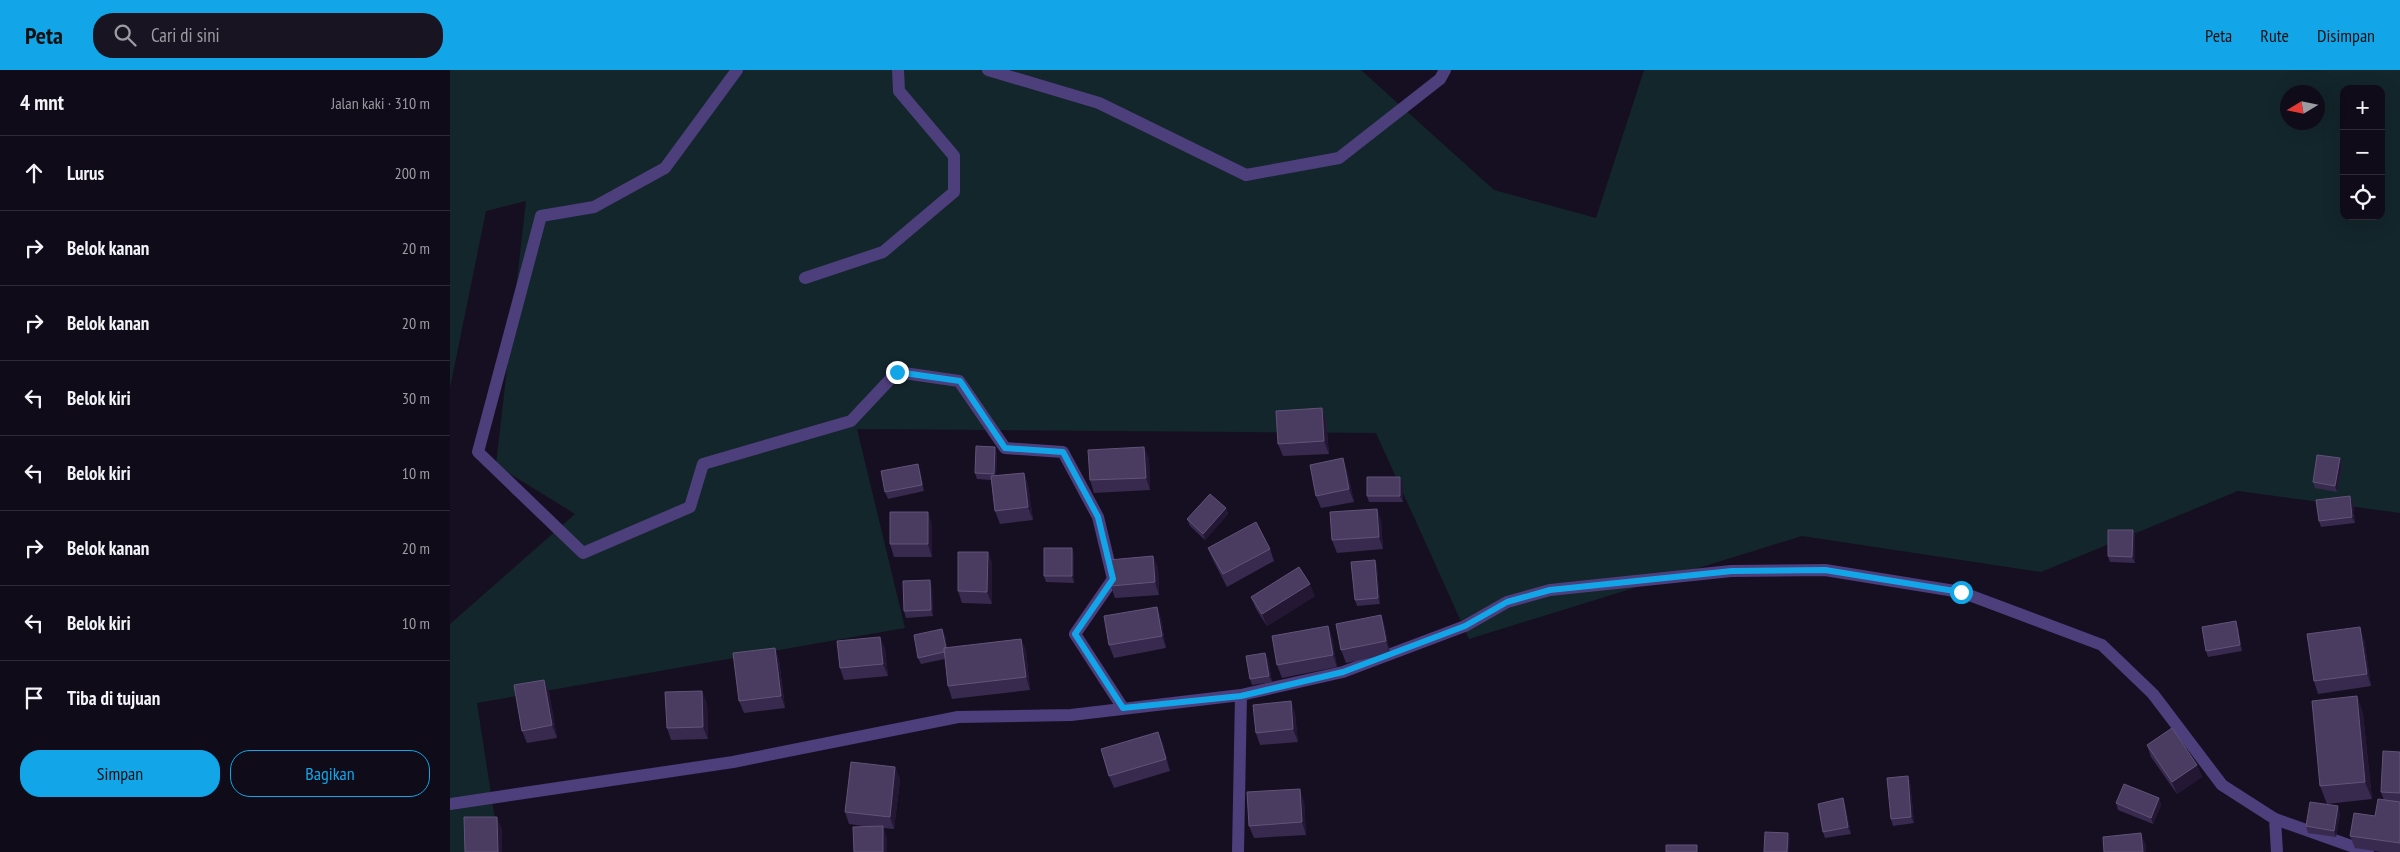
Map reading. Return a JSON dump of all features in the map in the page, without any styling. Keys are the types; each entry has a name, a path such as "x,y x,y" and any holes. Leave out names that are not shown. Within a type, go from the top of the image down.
{"street":[{"path":"737,70 665,168 594,207 541,216 478,452 583,553 690,507 703,464 851,421 897,372 960,381 1005,448 1063,452 1098,517 1113,579 1075,634 1123,708"},
{"path":"805,278 883,252 954,192 954,156 899,91 898,70"},
{"path":"988,70 1099,103 1246,175 1339,158 1440,79 1445,70"},
{"path":"450,804 733,762 958,717 1071,715 1241,696 1343,672 1465,626 1507,602 1550,590 1732,571 1825,570 1961,592 2102,645 2153,694 2222,785 2275,820 2368,852"},
{"path":"1238,852 1241,696"},
{"path":"2275,820 2277,852"}],"green space":[{"path":"450,70 1361,70 1494,190 1596,218 1644,70 2400,70 2400,513 2238,491 2041,572 1802,536 1469,639 1376,433 857,429 905,628 477,703 500,852 450,852 450,624 575,514 496,465 526,201 486,211 450,388"}],"building":[{"path":"1322,408 1324,441 1278,444 1276,411"},
{"path":"976,446 995,447 994,474 975,473"},
{"path":"1144,447 1146,478 1090,480 1088,450"},
{"path":"2317,455 2340,458 2335,486 2313,482"},
{"path":"1343,458 1349,489 1316,496 1310,465"},
{"path":"918,464 922,485 885,492 881,471"},
{"path":"1024,473 1028,507 995,511 991,476"},
{"path":"1367,477 1400,477 1400,496 1367,496"},
{"path":"1210,494 1226,508 1203,534 1187,519"},
{"path":"2350,496 2352,517 2319,521 2316,500"},
{"path":"1377,509 1379,537 1332,540 1330,512"},
{"path":"890,512 928,512 928,544 890,544"},
{"path":"1256,522 1270,549 1223,574 1208,548"},
{"path":"2108,530 2133,530 2132,557 2108,556"},
{"path":"1044,548 1072,548 1072,576 1044,576"},
{"path":"958,552 988,552 987,592 958,591"},
{"path":"1153,556 1155,582 1111,586 1109,560"},
{"path":"1375,560 1378,598 1355,600 1351,562"},
{"path":"1299,567 1310,584 1262,614 1251,597"},
{"path":"930,580 931,610 904,611 903,581"},
{"path":"1157,607 1162,636 1109,645 1104,616"},
{"path":"1381,615 1386,641 1341,650 1336,624"},
{"path":"2236,621 2240,645 2206,651 2202,627"},
{"path":"1328,626 1333,655 1277,665 1272,636"},
{"path":"2360,627 2367,674 2314,681 2307,634"},
{"path":"942,629 946,648 944,648 944,652 918,658 914,635"},
{"path":"880,637 883,664 840,668 837,641"},
{"path":"1021,639 1026,677 948,686 944,648"},
{"path":"775,648 781,696 739,701 733,653"},
{"path":"1265,653 1269,676 1250,679 1246,656"},
{"path":"544,680 552,725 522,731 514,685"},
{"path":"702,691 703,727 667,728 665,692"},
{"path":"2357,696 2365,782 2320,786 2312,701"},
{"path":"1291,701 1293,729 1256,733 1253,705"},
{"path":"2172,728 2197,765 2172,782 2147,745"},
{"path":"1158,732 1166,759 1109,776 1101,749"},
{"path":"2383,751 2400,752 2400,793 2381,792"},
{"path":"851,762 895,767 890,817 845,812"},
{"path":"1908,776 1911,817 1891,819 1887,778"},
{"path":"2124,784 2159,798 2151,818 2116,803"},
{"path":"1300,789 1302,822 1249,826 1247,792"},
{"path":"1843,798 1848,827 1823,832 1818,804"},
{"path":"2378,799 2400,802 2400,843 2350,836 2354,813 2375,816"},
{"path":"2310,802 2338,806 2334,831 2306,826"},
{"path":"464,817 497,817 498,852 465,852"},
{"path":"883,826 883,852 854,852 853,827"},
{"path":"1765,832 1788,833 1787,852 1764,852"},
{"path":"2141,833 2143,852 2104,852 2103,837"},
{"path":"1666,845 1697,845 1697,852 1666,852"}],"route":[{"path":"897,372 960,381 1005,448 1063,452 1098,517 1113,579 1075,634 1123,708 1241,696 1343,672 1465,626 1507,602 1550,590 1732,571 1825,570 1961,592"}]}
